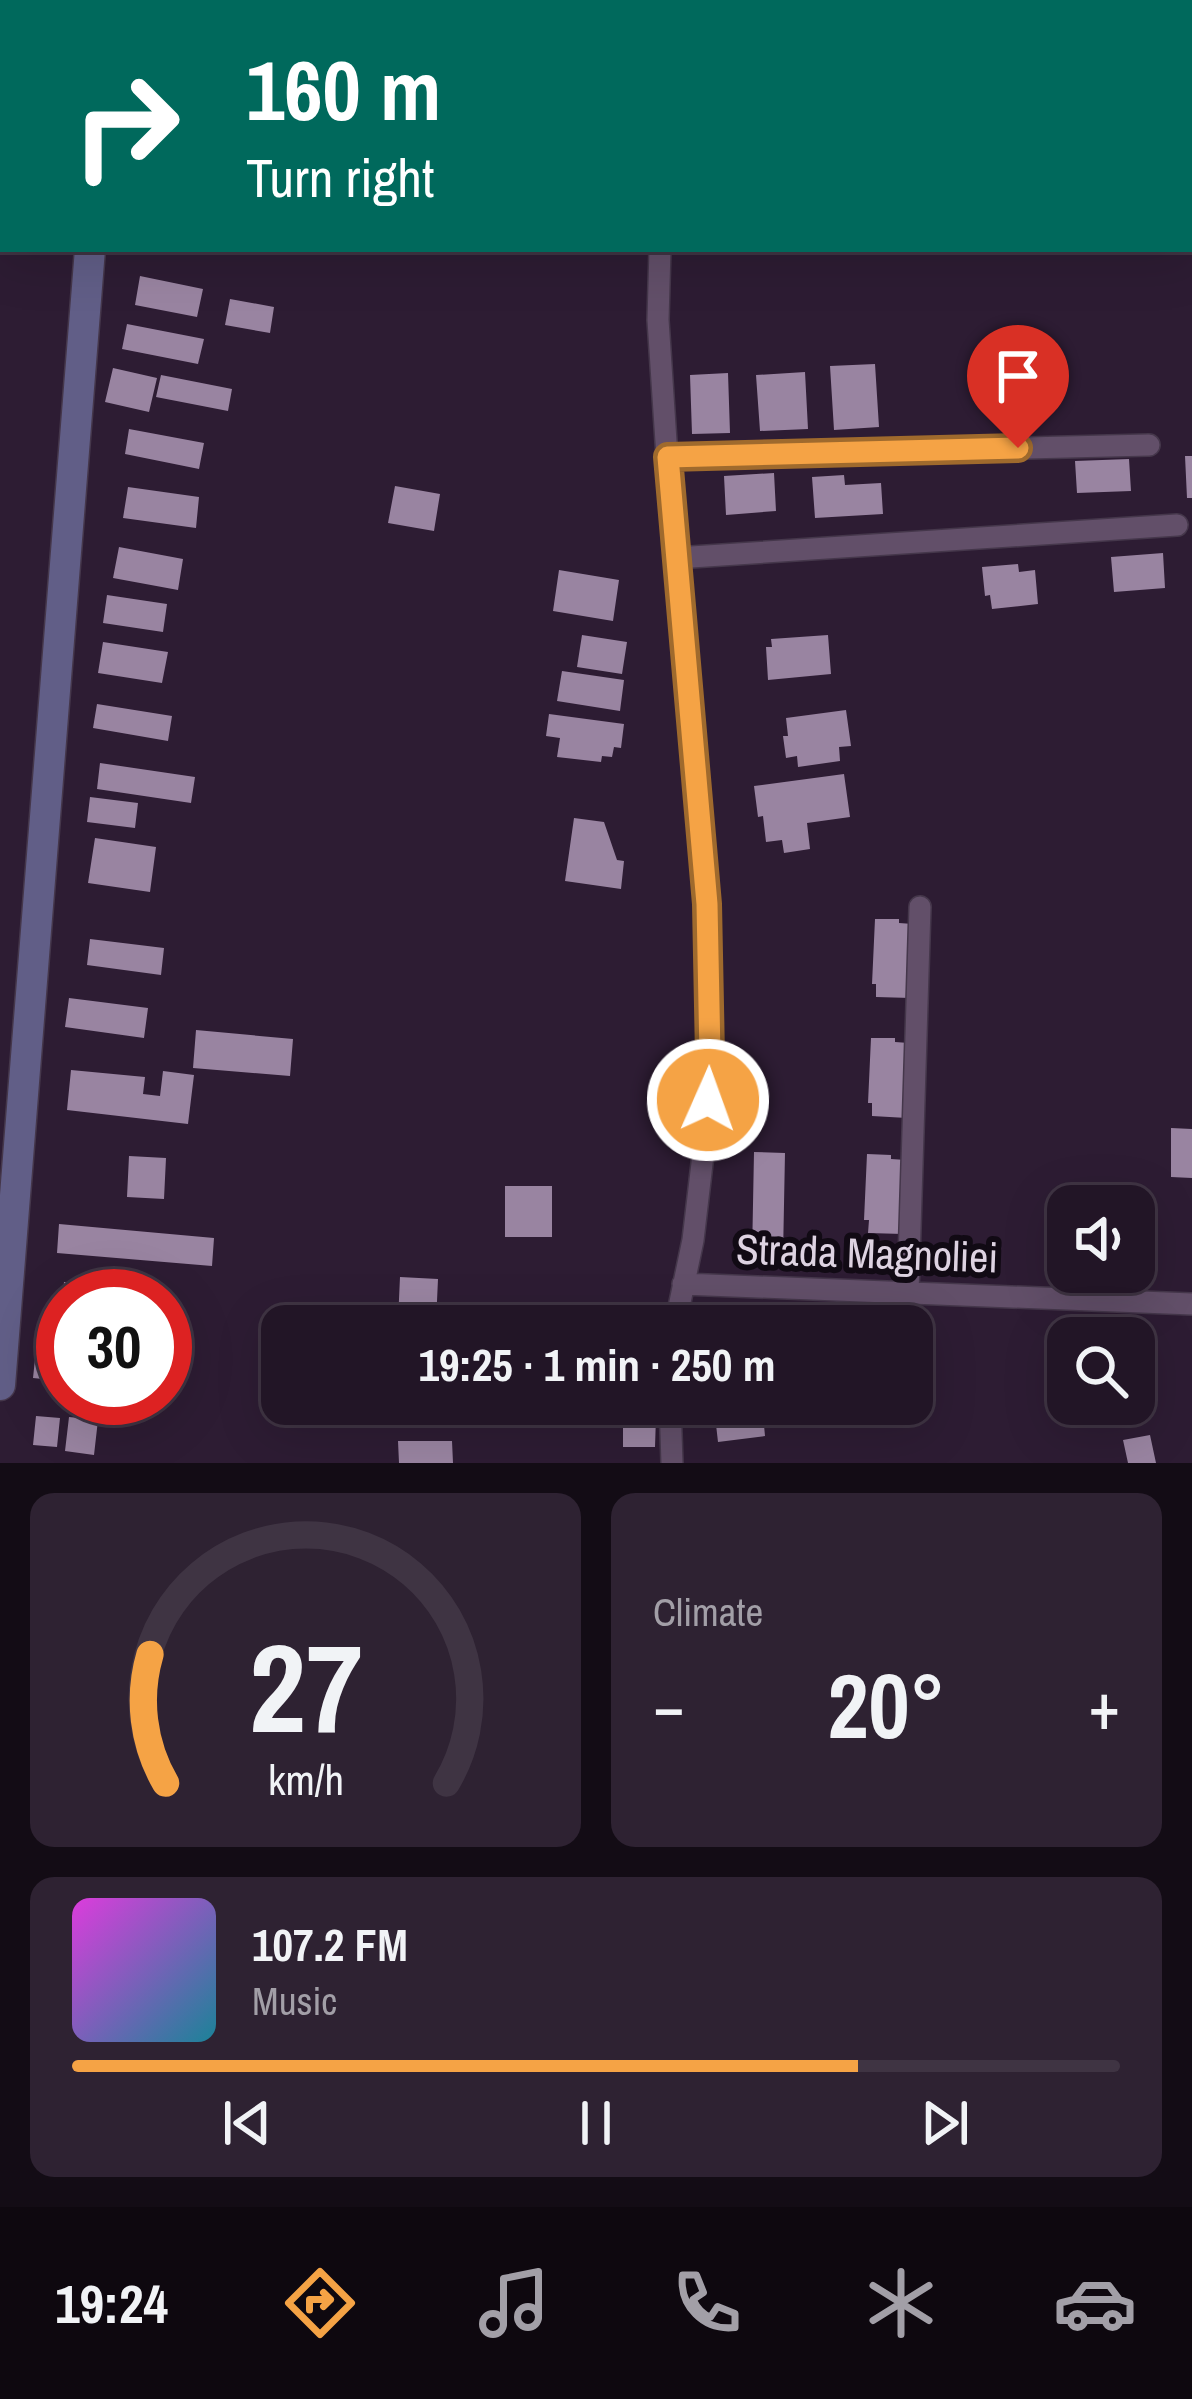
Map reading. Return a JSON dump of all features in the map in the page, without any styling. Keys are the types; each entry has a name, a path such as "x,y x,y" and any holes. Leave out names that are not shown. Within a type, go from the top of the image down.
{"main road":[{"path":"0,1385 90,252"}],"street":[{"path":"660,252 658,320 707,904 710,1056 702,1170 679,1305"},
{"path":"668,457 1149,445"},
{"path":"676,558 1177,525"},
{"path":"908,1293 920,907"},
{"name":"Strada Magnoliei","path":"683,1284 1192,1304"},
{"path":"671,1425 672,1463"}],"building":[{"path":"140,276 203,289 197,317 135,305"},
{"path":"230,299 274,307 270,333 225,325"},
{"path":"127,324 204,339 198,364 122,349"},
{"path":"875,364 879,427 834,430 830,366"},
{"path":"113,368 157,378 149,412 105,402"},
{"path":"805,372 808,429 760,431 756,375"},
{"path":"728,373 730,433 692,434 690,375"},
{"path":"161,375 232,389 228,411 156,397"},
{"path":"129,429 204,443 199,469 125,454"},
{"path":"1185,456 1192,456 1192,498 1187,498"},
{"path":"1129,459 1131,491 1077,493 1075,461"},
{"path":"774,473 776,511 726,515 724,476"},
{"path":"844,475 845,485 881,483 883,514 815,518 812,477"},
{"path":"395,486 440,494 434,531 388,523"},
{"path":"128,487 199,497 196,528 123,518"},
{"path":"119,547 183,559 178,590 113,578"},
{"path":"1163,553 1165,588 1114,592 1111,557"},
{"path":"1018,564 1019,572 1035,570 1038,604 992,609 990,595 985,596 982,567"},
{"path":"559,570 619,580 613,621 553,611"},
{"path":"107,595 167,604 163,632 103,623"},
{"path":"582,635 627,642 622,674 577,667"},
{"path":"828,635 831,674 768,680 766,647 772,647 771,639"},
{"path":"103,642 168,652 162,683 98,673"},
{"path":"562,671 624,680 620,711 557,701"},
{"path":"97,704 172,716 168,741 93,728"},
{"path":"846,710 851,746 839,747 840,761 798,767 797,756 786,758 786,718"},
{"path":"549,714 624,724 621,748 614,747 612,757 602,756 601,762 557,757 560,738 546,736"},
{"path":"100,763 195,777 191,803 97,789"},
{"path":"844,774 850,817 807,823 810,849 784,853 782,840 766,842 754,786"},
{"path":"90,797 138,803 135,828 87,822"},
{"path":"574,818 604,822 617,860 624,861 621,889 565,881"},
{"path":"95,838 156,847 150,892 88,883"},
{"path":"875,919 913,924 911,998 876,997 876,984 872,984"},
{"path":"90,939 164,948 161,975 87,965"},
{"path":"69,998 148,1008 144,1038 65,1027"},
{"path":"196,1030 293,1039 290,1076 193,1068"},
{"path":"871,1038 909,1043 907,1118 872,1116 872,1103 868,1103"},
{"path":"71,1070 145,1077 143,1094 160,1096 163,1071 194,1075 188,1124 67,1110"},
{"path":"1171,1128 1192,1129 1192,1178 1171,1177"},
{"path":"754,1152 785,1153 783,1256 752,1256"},
{"path":"867,1154 906,1160 903,1234 868,1233 869,1220 864,1220"},
{"path":"129,1156 166,1158 164,1199 127,1197"},
{"path":"505,1186 552,1186 552,1237 505,1237"},
{"path":"59,1224 214,1238 212,1266 57,1253"},
{"path":"400,1277 438,1279 437,1305 399,1305"},
{"path":"36,1416 36,1425 59,1425 57,1447 33,1445"},
{"path":"68,1425 97,1425 94,1455 65,1451"},
{"path":"623,1425 656,1425 655,1447 623,1447"},
{"path":"716,1425 764,1425 765,1436 718,1442"},
{"path":"1150,1435 1156,1463 1128,1463 1123,1440"},
{"path":"398,1441 452,1441 453,1463 399,1463"}],"route":[{"path":"708,1100 707,904 668,457 1018,448"}]}
